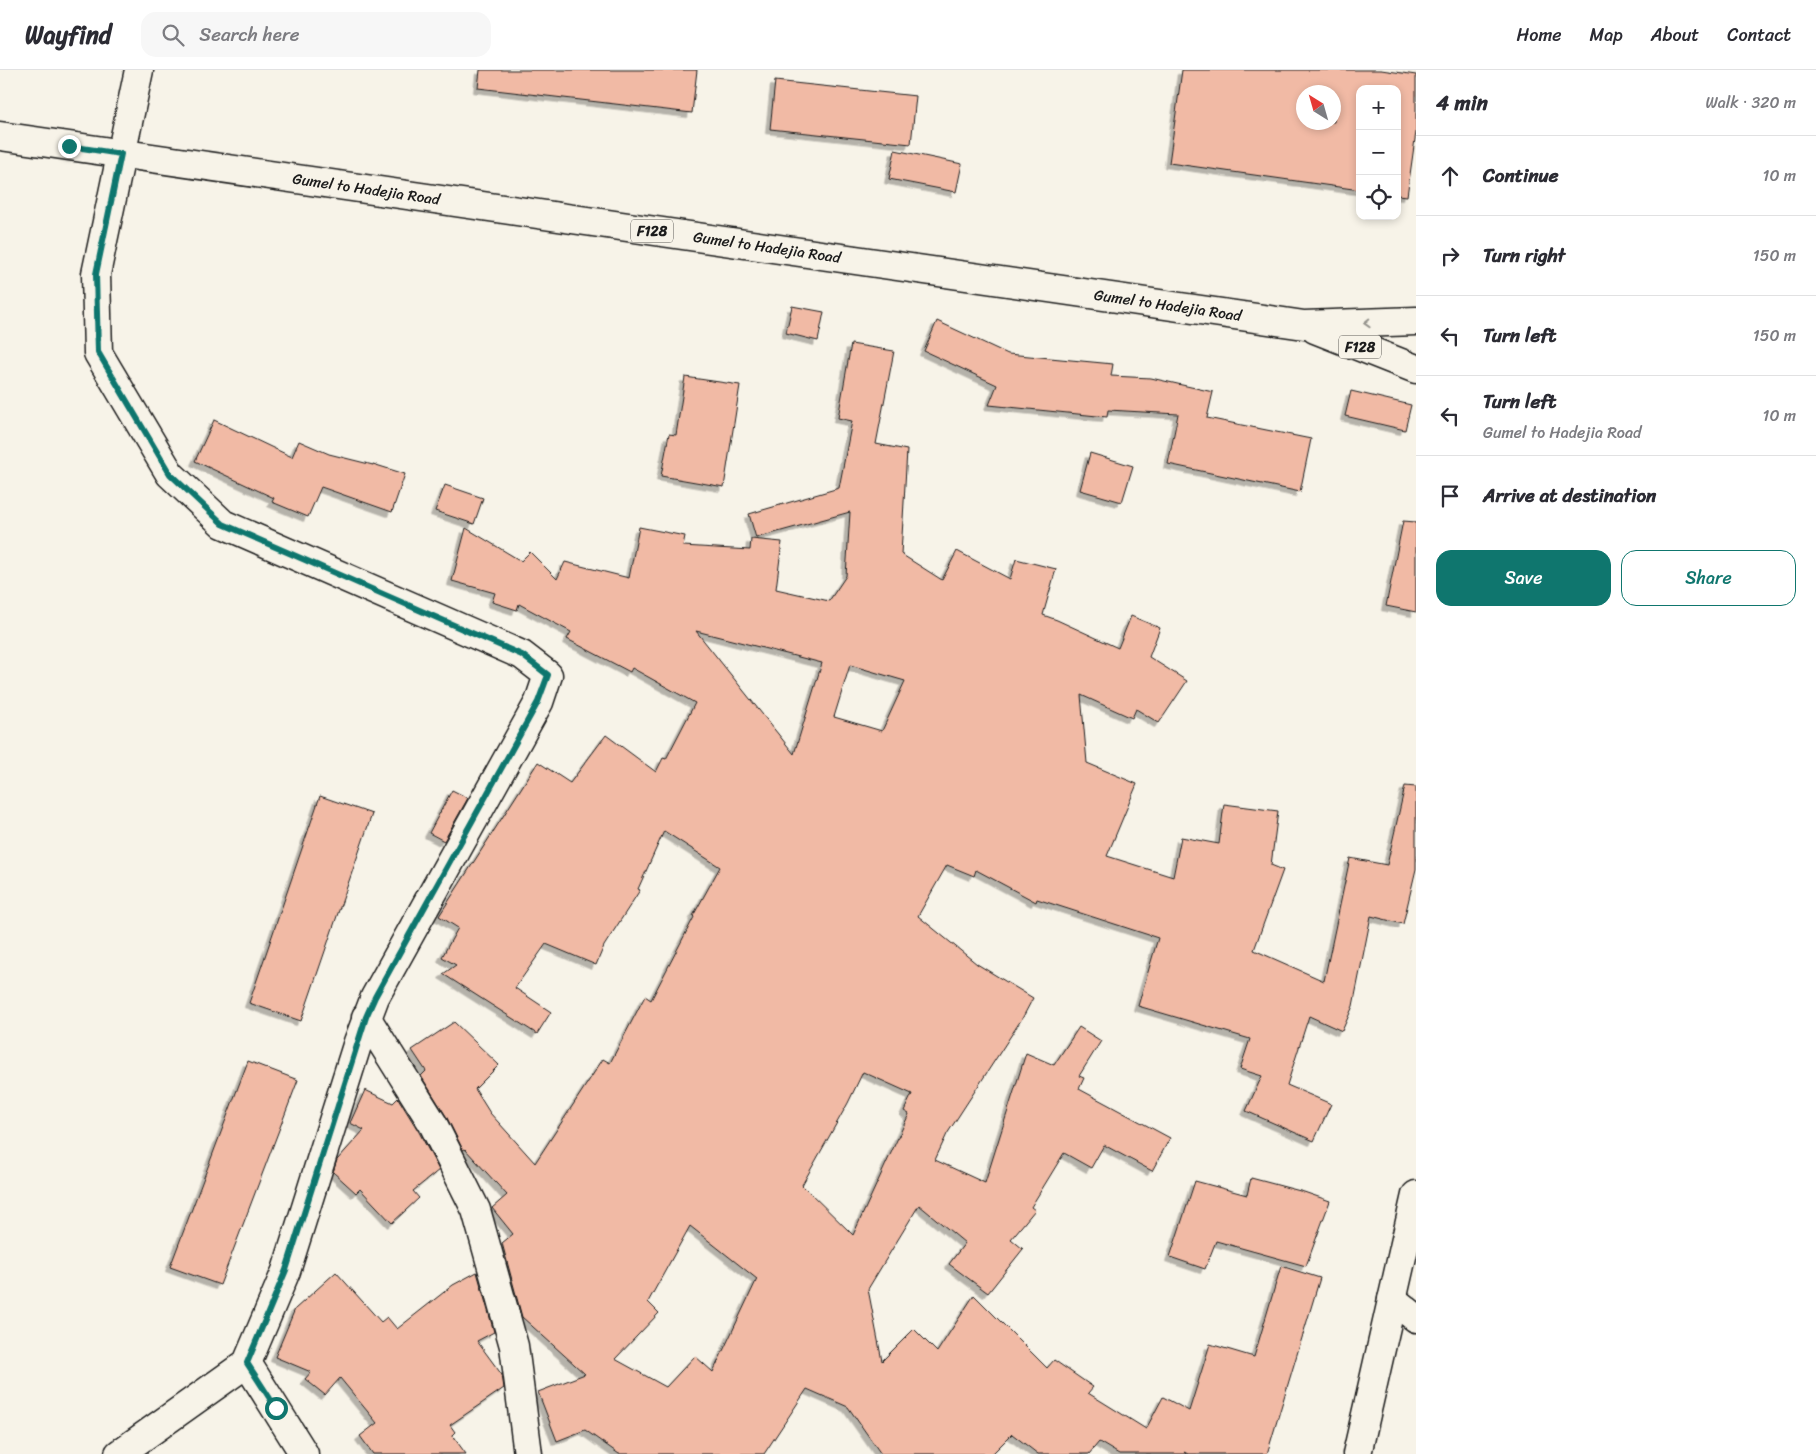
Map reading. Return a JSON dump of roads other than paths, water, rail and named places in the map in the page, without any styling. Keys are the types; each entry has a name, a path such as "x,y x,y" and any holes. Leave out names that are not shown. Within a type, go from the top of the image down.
{"street":[{"path":"119,1454 247,1363 286,1270 366,1017 379,988 538,702 548,675 522,655 223,524 170,474 98,352 96,274 139,70"},
{"name":"Gumel to Hadejia Road","path":"0,136 1304,325 1416,321"},
{"name":"F128","path":"1304,325 1416,369"},
{"path":"366,1017 433,1124 476,1210 514,1346 528,1454"},
{"path":"1357,1454 1416,1195"},
{"path":"1392,1299 1416,1318"},
{"path":"247,1363 304,1454"}]}
